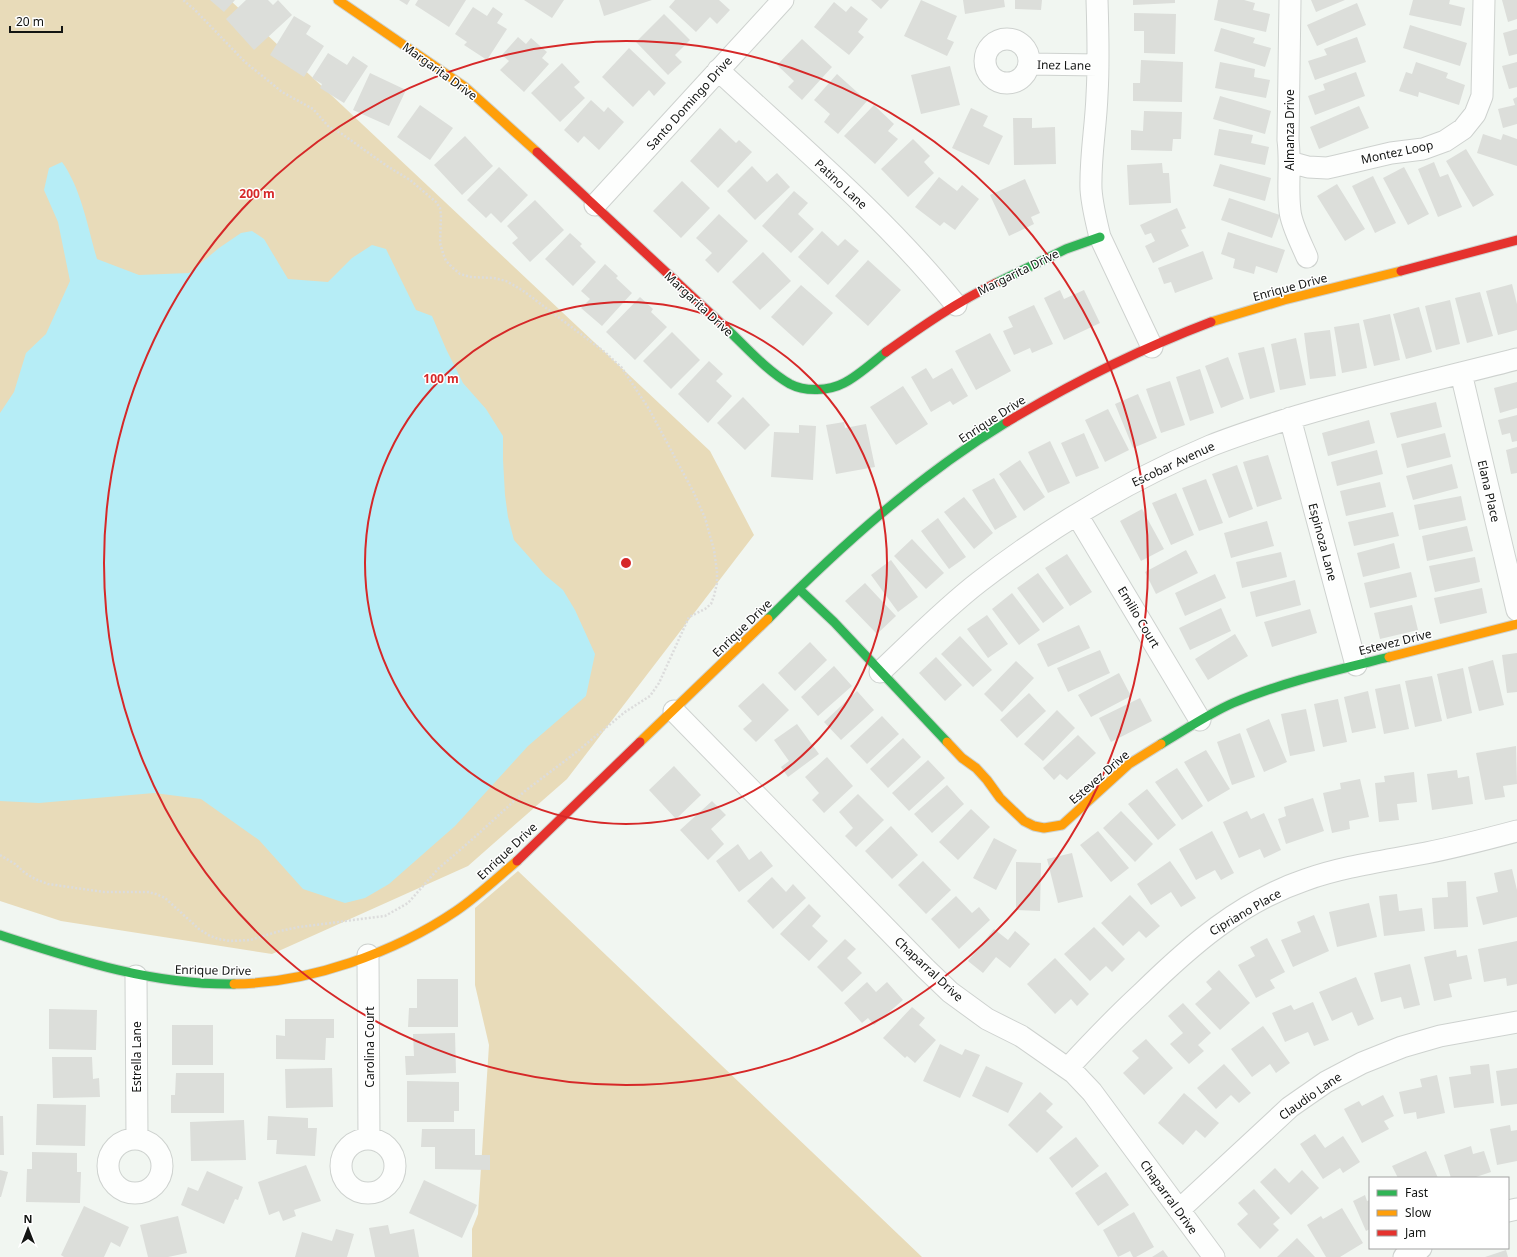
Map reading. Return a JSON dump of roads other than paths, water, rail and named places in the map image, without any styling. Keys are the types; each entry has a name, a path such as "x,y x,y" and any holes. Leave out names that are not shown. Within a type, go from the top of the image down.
{"street":[{"name":"Margarita Drive","path":"338,0 465,87 595,205 777,376 792,385 812,389 828,389 844,383 912,334 970,296 1066,248 1100,237"},
{"name":"Santo Domingo Drive","path":"595,205 783,0"},
{"path":"1097,0 1098,65 1091,190 1095,218 1100,237 1152,347"},
{"name":"Almanza Drive","path":"1290,0 1288,140 1290,162 1288,194 1290,213 1307,257"},
{"name":"Montez Loop","path":"1290,162 1308,167 1327,168 1391,153 1423,148 1445,141 1463,129 1475,114 1482,96 1484,0"},
{"name":"Inez Lane","path":"1030,64 1098,65"},
{"name":"Patino Lane","path":"718,70 895,235 956,305"},
{"name":"Enrique Drive","path":"0,935 90,964 136,976 168,981 206,984 239,984 278,980 312,974 368,956 432,926 462,907 507,869 674,711 863,528 973,444 1032,407 1088,376 1152,347 1228,317 1306,294 1383,276 1517,240"},
{"name":"Escobar Avenue","path":"880,672 978,582 1029,546 1077,515 1164,466 1242,434 1290,418 1340,403 1517,359"},
{"name":"Elana Place","path":"1461,372 1517,610"},
{"name":"Espinoza Lane","path":"1290,418 1356,665"},
{"name":"Emilio Court","path":"1077,515 1200,720"},
{"name":"Estevez Drive","path":"799,589 834,622 962,758 976,768 1000,798 1024,821 1034,826 1044,828 1062,825 1129,764 1200,720 1256,694 1282,685 1356,665 1517,624"},
{"name":"Chaparral Drive","path":"674,711 950,992 987,1019 1021,1036 1068,1068 1092,1092 1214,1257"},
{"name":"Cipriano Place","path":"1068,1068 1119,1015 1185,951 1211,930 1265,897 1303,880 1341,868 1426,853 1517,831"},
{"name":"Carolina Court","path":"368,956 369,1139"},
{"name":"Estrella Lane","path":"136,976 137,1138"},
{"name":"Claudio Lane","path":"1179,1210 1290,1107 1326,1082 1362,1063 1402,1046 1440,1036 1517,1022"},
{"path":"1404,1257 1419,1249"}],"water":[{"path":"62,162 69,172 79,196 97,259 139,275 189,273 219,248 241,233 252,231 264,239 288,279 328,282 352,258 372,245 386,249 416,310 432,316 463,383 486,409 503,436 505,495 508,517 514,540 545,575 563,590 575,610 595,654 586,696 528,746 455,826 389,884 365,898 345,903 303,889 259,840 201,799 154,793 39,803 0,801 0,413 14,392 26,353 46,334 70,281 58,222 44,190 49,168"}]}
